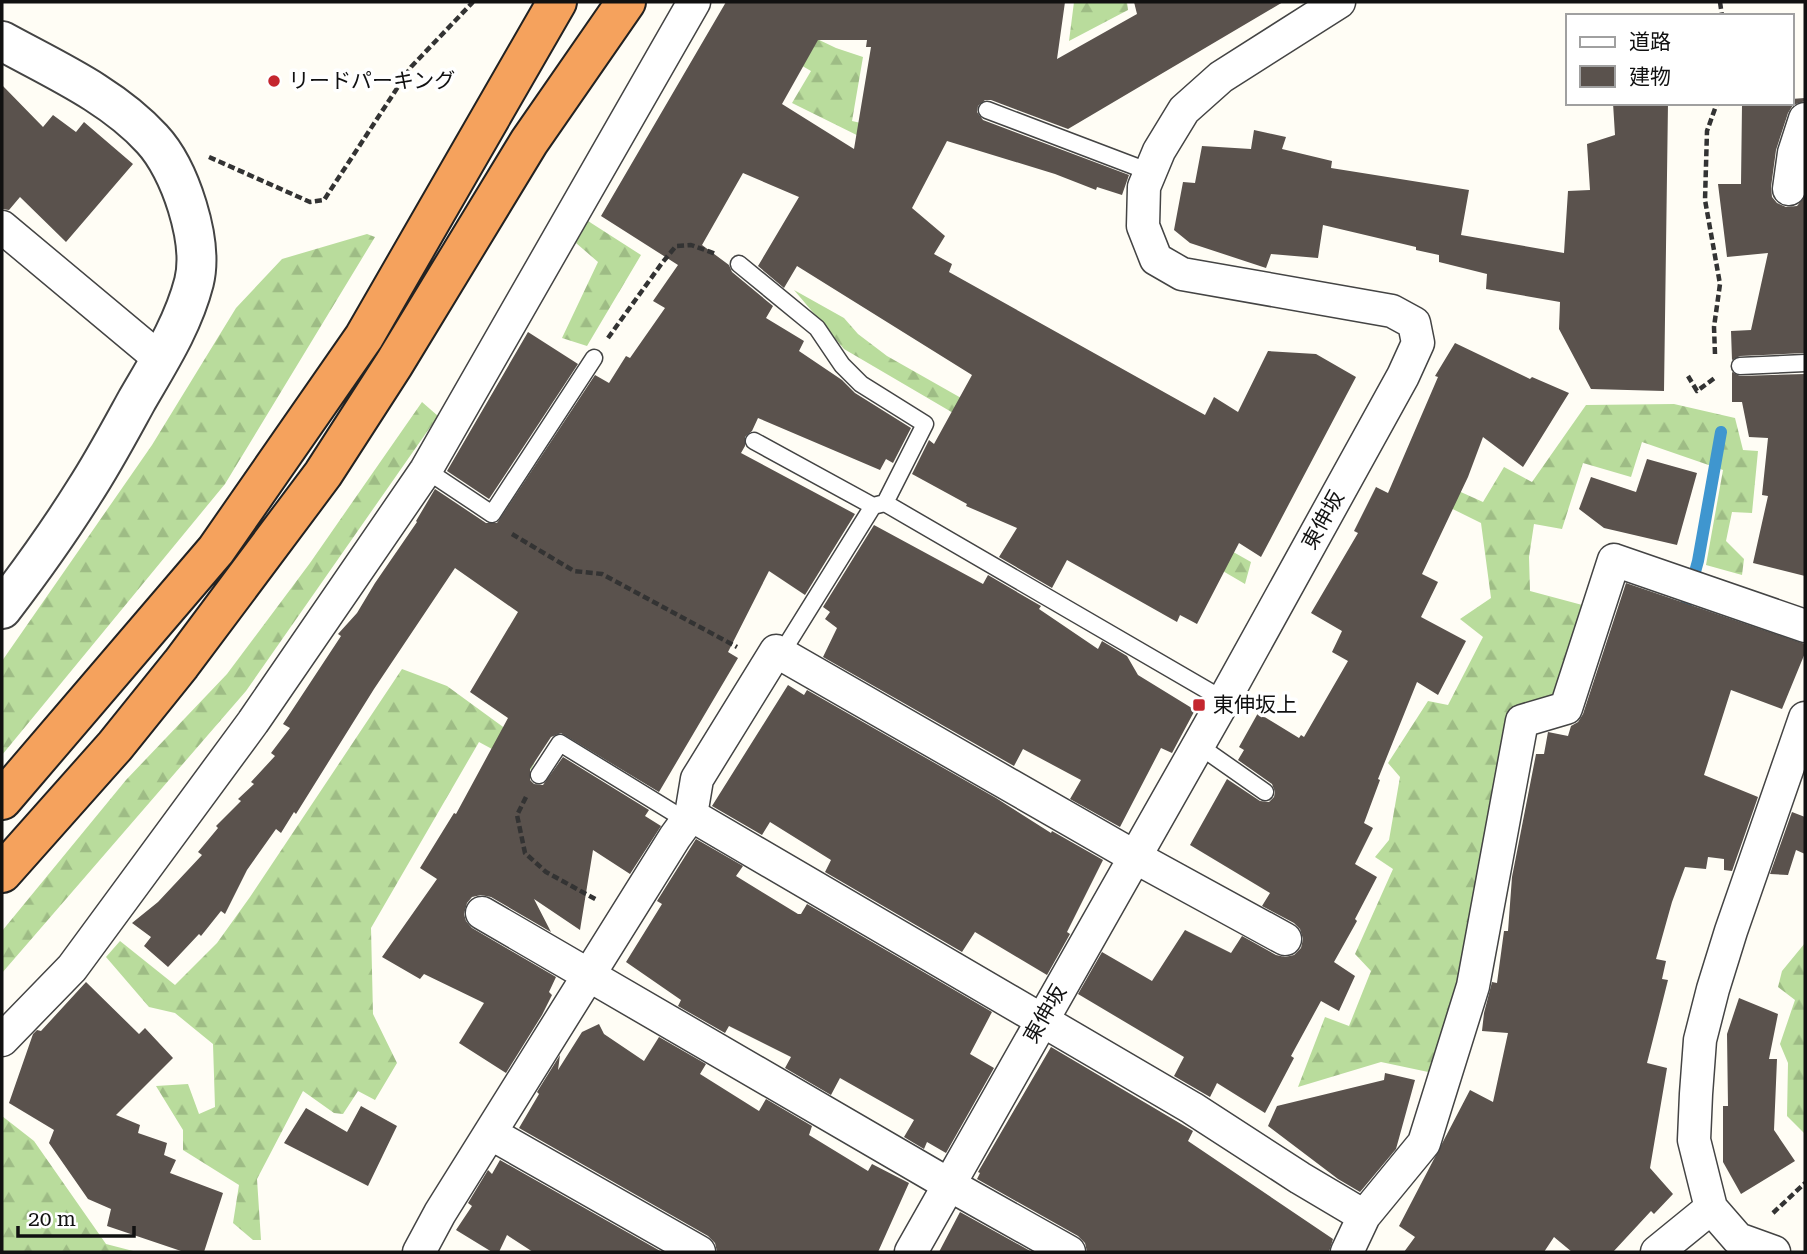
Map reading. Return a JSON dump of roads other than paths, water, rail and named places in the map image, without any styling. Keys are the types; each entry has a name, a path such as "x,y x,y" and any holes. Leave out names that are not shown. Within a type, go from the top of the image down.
{"highway":[{"path":"2,800 216,550 364,337 557,2"},
{"path":"2,873 115,746 181,664 315,485 394,364 529,142 609,2"},
{"path":"529,142 626,2"}],"street":[{"path":"2,1041 72,968 253,722 426,470 694,2"},
{"name":"東伸坂","path":"911,1252 1224,700 1403,376 1418,343 1414,323 1392,311 1182,274 1156,259 1143,226 1144,187 1159,151 1184,110 1222,77 1339,2"},
{"path":"2,41 88,89 125,115 152,139 174,168 187,203 194,238 195,279 179,328 86,490 2,609"},
{"path":"1789,189 1794,153 1805,118"},
{"path":"2,227 160,359"},
{"path":"1347,1252 1364,1216 1424,1143 1473,986 1522,721 1566,708 1614,560 1805,626"},
{"path":"418,1252 625,915 689,818 697,779 776,651 1135,857 1285,939"},
{"path":"1774,1252 1738,1239 1711,1208 1695,1140 1700,1040 1731,931 1805,719"},
{"path":"689,818 1192,1108 1364,1216"},
{"path":"482,913 1069,1252"},
{"path":"490,1133 699,1252"},
{"path":"1657,1252 1711,1208"}],"lane":[{"path":"987,110 1150,172"},
{"path":"739,264 817,328 842,365 862,384 925,424 879,504 781,654"},
{"path":"426,470 492,514 594,358"},
{"path":"1740,366 1805,363"},
{"path":"754,441 879,504 1224,700"},
{"path":"539,775 560,743 689,818"},
{"path":"1198,745 1265,792"}],"waterway":[{"path":"1682,619 1698,561 1721,432"}],"place":[{"name":"リードパーキング","path":"274,81"},
{"name":"東伸坂上","path":"1199,705"}]}
